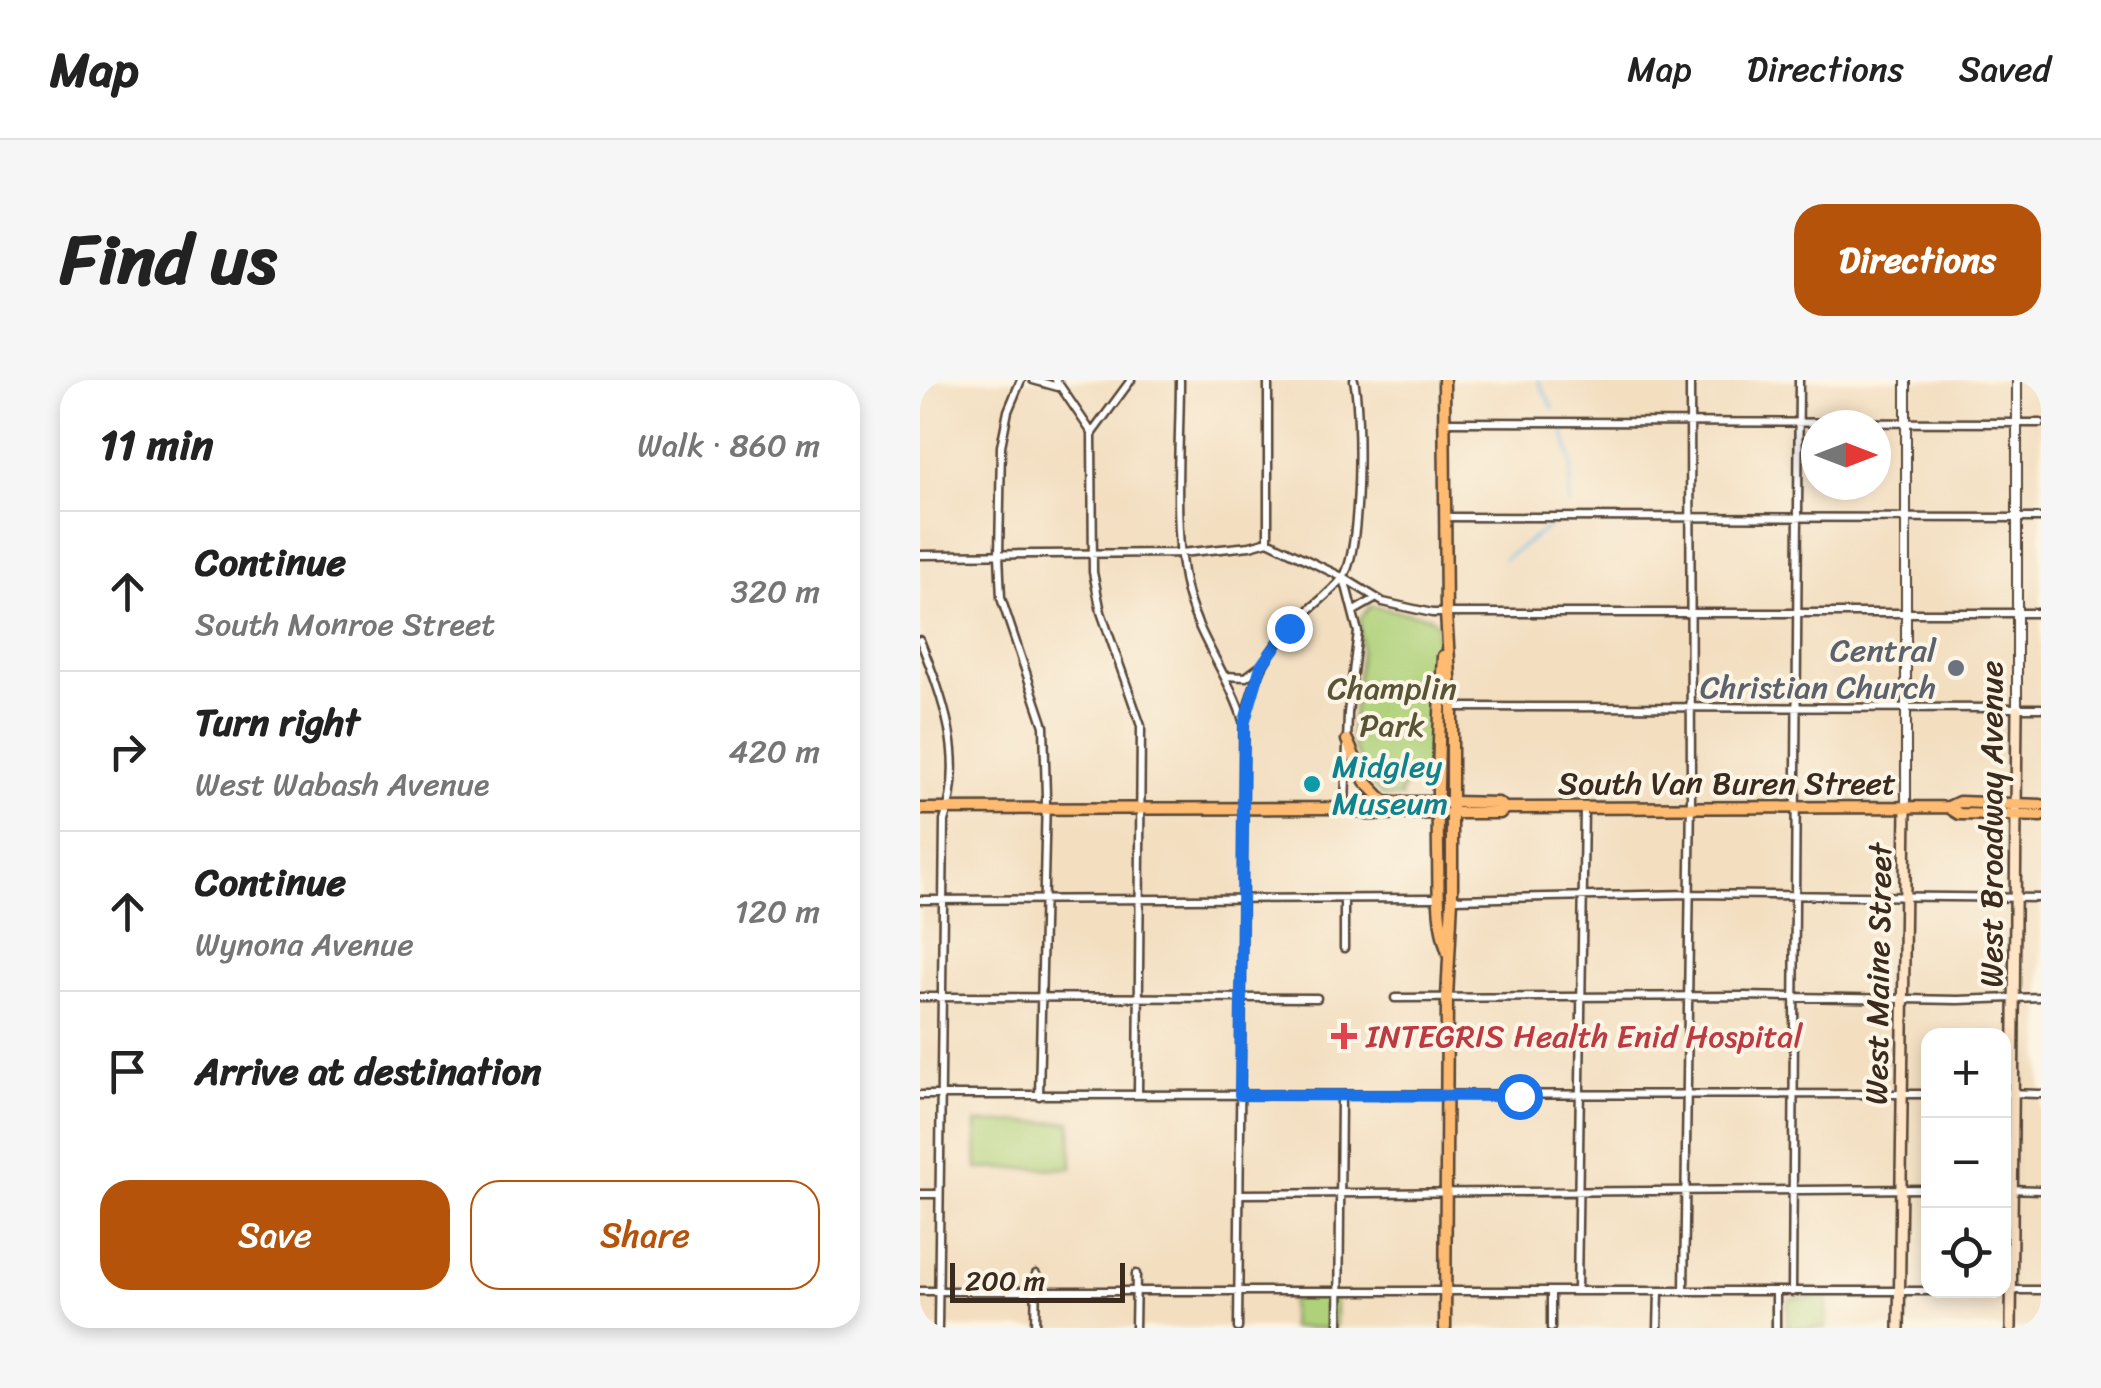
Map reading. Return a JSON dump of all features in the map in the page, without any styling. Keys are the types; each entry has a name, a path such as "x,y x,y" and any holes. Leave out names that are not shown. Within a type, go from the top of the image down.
{"main road":[{"path":"1444,380 1446,614 1452,708 1445,1328"},
{"path":"1446,614 1438,808 1441,932 1448,954"},
{"name":"West Broadway Avenue","path":"2011,1061 2017,710"},
{"path":"1347,740 1364,781 1386,802"},
{"name":"South Van Buren Street","path":"920,809 1344,808 1386,802 1438,808"},
{"name":"South Van Buren Street","path":"1344,808 1368,814 1498,803 1506,808 1948,807 1959,814 2018,810"},
{"path":"2018,810 2041,805"},
{"name":"West Maine Street","path":"1898,1328 1906,808"},
{"path":"2018,810 2041,816"},
{"name":"West Broadway Avenue","path":"2005,1298 2011,1328"}],"street":[{"path":"1022,380 1008,410 1001,446 1000,598 1044,726 1039,1096"},
{"path":"1034,380 1058,383 1092,432 1091,556 1101,612 1141,726 1138,1096"},
{"path":"1092,432 1131,380"},
{"path":"1180,380 1184,577 1197,624 1244,724"},
{"path":"1268,380 1268,541"},
{"path":"1222,676 1246,677 1261,666 1289,628 1344,578 1356,518 1354,380"},
{"path":"1684,1292 1692,708 1690,380"},
{"path":"1792,1292 1799,380"},
{"name":"West Maine Street","path":"1906,380 1906,808"},
{"name":"West Broadway Avenue","path":"2017,380 2017,710"},
{"path":"1444,422 2041,423"},
{"path":"1445,516 2041,518"},
{"path":"920,555 1181,553 1268,541 1376,598 1415,612 2041,614"},
{"path":"1344,578 1354,610 1358,650 1347,740 1344,808"},
{"path":"1354,610 1376,598"},
{"path":"920,640 945,702 950,728 952,797 944,821 938,1328"},
{"path":"1238,1328 1244,724 1261,666"},
{"path":"1452,708 2041,708"},
{"path":"1577,1291 1584,808"},
{"path":"1452,899 1690,894 2041,898"},
{"path":"920,900 1439,898"},
{"path":"1344,900 1344,948"},
{"path":"920,997 1317,998"},
{"path":"1395,998 2041,997"},
{"path":"2011,1093 2041,1094"},
{"path":"920,1095 1921,1094"},
{"path":"1339,1328 1341,1096"},
{"path":"1239,1194 1921,1189"},
{"path":"2011,1189 2041,1190"},
{"path":"920,1194 939,1194"},
{"path":"1036,1274 1036,1328"},
{"path":"1136,1274 1136,1328"},
{"path":"1551,1290 1551,1328"},
{"path":"2011,1290 2041,1290"},
{"path":"920,1291 1921,1292"},
{"path":"1658,1328 1659,1292"},
{"path":"1776,1292 1776,1328"}],"green space":[{"name":"Champlin Park","path":"1370,606 1430,617 1438,624 1429,726 1430,763 1400,792 1402,797 1384,797 1374,788 1354,749 1351,733 1361,648 1360,619"},
{"path":"1071,1122 1072,1168 977,1169 976,1123"},
{"path":"1291,1294 1336,1295 1335,1328 1290,1328"},
{"path":"1791,1298 1827,1298 1826,1328 1787,1328"}],"waterway":[{"path":"1538,380 1553,408"},
{"path":"1563,428 1572,464 1569,505"},
{"path":"1504,559 1556,522"}],"place":[{"name":"Central Christian Church","path":"1956,668"},
{"name":"Midgley Museum","path":"1312,784"},
{"name":"INTEGRIS Health Enid Hospital","path":"1344,1036"}],"route":[{"path":"1289,628 1261,666 1244,724 1240,1095 1519,1096"}]}
